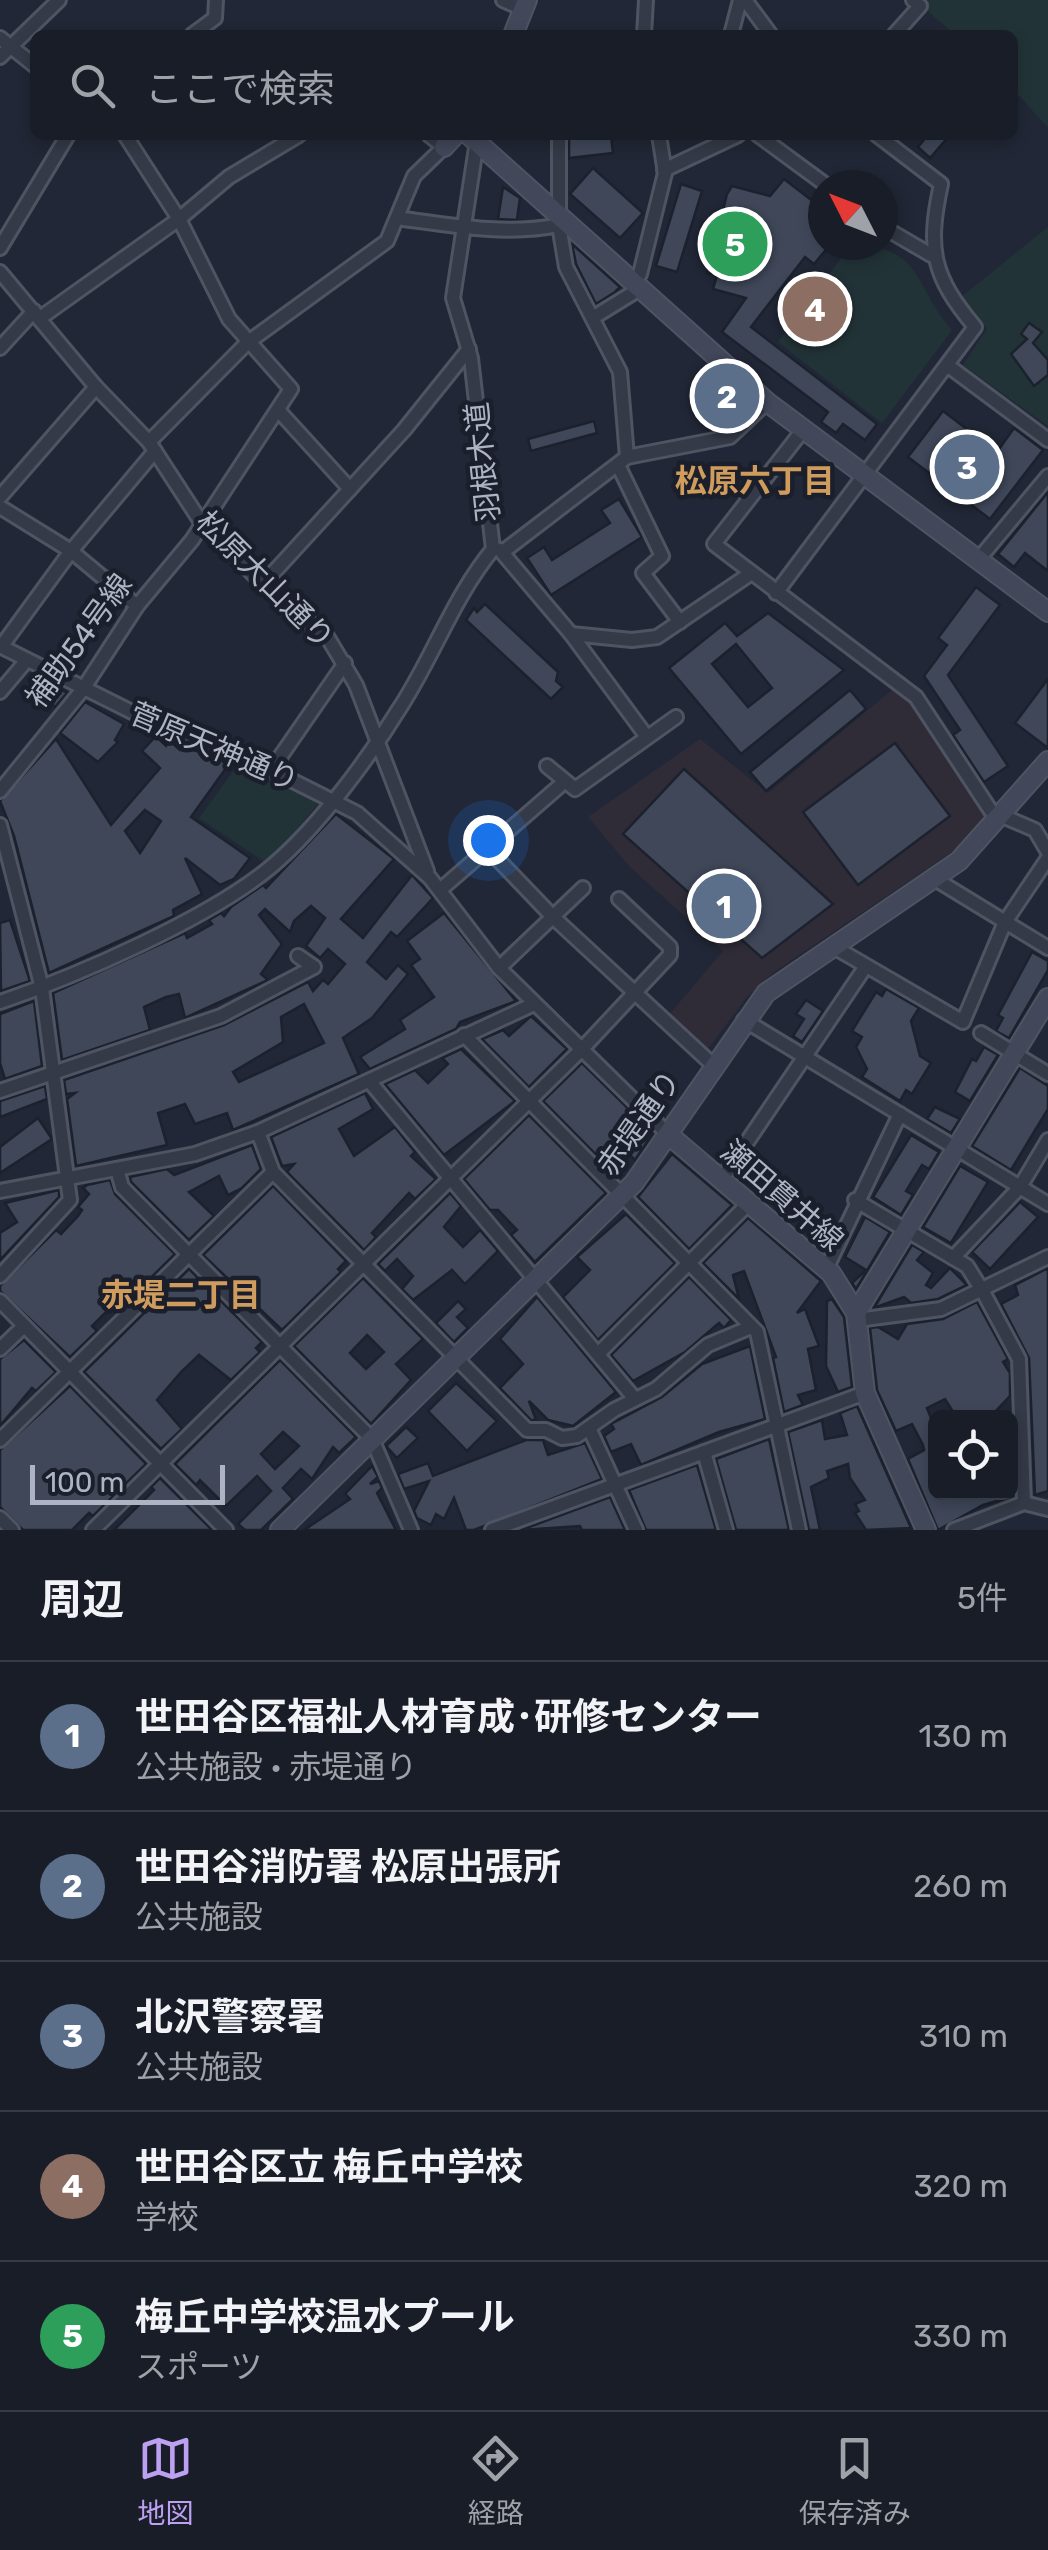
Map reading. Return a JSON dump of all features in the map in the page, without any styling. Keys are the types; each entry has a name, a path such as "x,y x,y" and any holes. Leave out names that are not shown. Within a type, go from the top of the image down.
{"street":[{"path":"0,57 5,42 59,0"},
{"path":"198,30 214,18 216,0"},
{"path":"503,0 525,4 515,30"},
{"path":"644,30 646,0"},
{"path":"733,30 742,0"},
{"path":"742,0 766,30"},
{"path":"898,30 920,6 913,0"},
{"path":"5,42 30,62"},
{"path":"0,248 65,140"},
{"path":"127,140 179,219 229,319 290,389 278,410 350,489"},
{"path":"0,348 37,314 179,219 229,177 291,140"},
{"path":"1,646 152,446 247,343 388,241 414,176 441,140"},
{"name":"羽根木道","path":"0,1002 42,988 233,896 294,845 408,693 464,584 498,550 469,349 453,298 474,140"},
{"path":"477,140 559,219 767,402 1048,612"},
{"path":"559,140 559,219 567,272 620,372 623,462 662,556 643,573 680,622"},
{"path":"594,317 637,284 664,170 660,140"},
{"path":"664,170 727,140"},
{"path":"765,140 808,172"},
{"path":"883,140 940,184 931,255"},
{"path":"396,218 538,230 559,219"},
{"path":"776,593 975,328 931,255 898,236"},
{"name":"松原大山通り","path":"0,272 96,388 152,446 201,522 263,584 320,629 345,662 430,878"},
{"path":"263,584 469,349"},
{"path":"948,365 1048,440"},
{"path":"0,497 96,388"},
{"path":"647,737 571,634 498,550 623,462 730,436 767,402"},
{"name":"補助54号線","path":"0,790 83,688 137,606 192,540 278,410"},
{"path":"803,430 714,544 916,697 991,811 1035,830 1048,855 1005,922 964,1022 834,946"},
{"path":"978,560 1048,476"},
{"path":"0,506 71,551 137,606"},
{"path":"571,634 632,640 657,637 750,574"},
{"name":"菅原天神通り","path":"1,646 160,726 332,798 358,813 430,878"},
{"path":"0,692 28,660"},
{"path":"271,770 345,662"},
{"path":"547,766 575,790 676,717"},
{"name":"赤堤通り","path":"280,1530 621,1197 669,1135 744,1020 777,983 936,879 1002,818 1048,762"},
{"path":"440,890 563,782"},
{"path":"0,825 42,988 70,1200 0,1276"},
{"path":"488,849 553,917 713,1065"},
{"path":"430,878 498,968 669,1135"},
{"path":"936,879 1048,948"},
{"path":"498,968 583,888"},
{"path":"93,1530 582,1049 670,955 670,947 619,899"},
{"path":"0,1092 220,1016 314,968 298,956"},
{"path":"722,1178 866,966"},
{"path":"857,1316 1048,998"},
{"path":"0,1190 196,1154 258,1132 534,1004"},
{"path":"744,1020 1048,1204"},
{"path":"981,1033 1048,1074"},
{"path":"464,1036 762,1340 799,1530"},
{"path":"370,1082 635,1399"},
{"path":"827,1268 900,1114"},
{"path":"258,1132 272,1172 527,1430 546,1430 562,1438 589,1428 656,1389 708,1345 752,1328"},
{"name":"瀬田貫井線","path":"669,1135 827,1268 857,1316 865,1393 926,1530"},
{"path":"953,1258 1020,1187 1048,1140"},
{"path":"117,1168 122,1187 372,1439 411,1530"},
{"path":"0,1440 272,1172"},
{"path":"856,1200 967,1266 982,1290 1019,1359 1024,1503"},
{"path":"598,1354 750,1202"},
{"path":"857,1316 941,1309 1048,1257"},
{"path":"0,1301 226,1530"},
{"path":"0,1350 24,1326"},
{"path":"492,1530 618,1487 865,1393"},
{"path":"589,1428 636,1530"},
{"path":"704,1452 726,1530"},
{"path":"954,1530 1024,1503 1048,1509"},
{"path":"0,1518 12,1530"}],"shaded area":[{"path":"926,0 1048,0 1048,128 1018,95 1018,30 949,30 923,7"},
{"path":"1048,227 1048,426 963,365 987,329 960,298"},
{"path":"898,256 914,272 952,330 882,423 778,342 840,260 898,260"},
{"path":"893,689 910,701 986,817 958,848 774,972 747,997 707,1050 668,1016 723,951 630,867 588,817 700,739 768,793"},
{"path":"240,762 316,796 318,804 268,864 199,818"}],"building":[{"path":"569,140 612,140 613,153 569,158"},
{"path":"924,140 946,140 930,158 918,147"},
{"path":"593,168 643,213 620,238 570,194"},
{"path":"784,179 808,197 808,259 805,257 751,327 877,424 865,440 843,424 836,433 821,422 828,412 722,332 746,298 713,289 717,275 707,273 727,194 732,186 770,196"},
{"path":"681,184 702,191 677,272 656,266"},
{"path":"503,187 520,198 517,220 498,219"},
{"path":"572,244 620,287 596,304 576,264"},
{"path":"1029,323 1042,332 1033,343 1048,360 1048,375 1034,386 1011,354 1027,339 1021,334"},
{"path":"710,373 743,401 723,425 693,392"},
{"path":"943,411 997,452 1014,428 1043,450 990,519 908,457"},
{"path":"594,421 597,433 531,451 528,439"},
{"path":"1048,492 1048,571 1025,553 1014,567 998,554"},
{"path":"619,499 642,537 551,595 527,558 544,547 552,560 610,523 601,510"},
{"path":"976,587 1000,605 948,675 1008,766 984,782 953,735 960,730 924,676 947,645 938,638"},
{"path":"485,604 558,672 556,681 563,687 551,699 466,620 474,608 477,612"},
{"path":"768,613 844,670 741,754 669,668 725,623 737,636","holes":["736,644 772,688 748,707 712,664"]},
{"path":"1048,679 1048,748 1015,723"},
{"path":"46,680 67,693 55,707 36,692"},
{"path":"850,690 866,709 766,791 750,772"},
{"path":"85,702 124,724 115,740 118,742 98,762 60,733"},
{"path":"156,736 166,746 170,741 180,750 184,746 229,764 191,817 250,858 234,879 220,885 185,858 202,894 173,910 174,916 49,973 14,836 0,801 56,739 111,825 160,768 142,751","holes":["145,810 161,821 140,853 125,831"]},
{"path":"895,743 950,816 858,885 803,812"},
{"path":"684,769 833,904 762,958 623,834"},
{"path":"336,814 394,859 341,919 363,938 412,875 433,898 397,937 391,932 367,962 386,979 398,965 408,974 372,1018 343,1038 359,1074 233,1130 227,1113 195,1124 185,1104 158,1113 167,1145 76,1166 67,1099 75,1093 66,1094 64,1080 224,1025 308,982 313,991 323,980 328,984 345,964 328,949 320,958 306,946 325,918 311,906 294,921 290,932 265,909 259,915 282,944 261,974 268,980 185,1018 179,994 166,997 144,1007 150,1030 62,1060 53,993 185,933 187,938 212,924 209,920 221,913 224,916 263,885 266,888","holes":["304,1004 324,1043 239,1082 233,1072 283,1042 281,1017"]},
{"path":"444,913 516,1001 460,1022 456,1029 370,1069 360,1057 405,1029 400,1020 434,997 411,965 420,959 407,941"},
{"path":"10,920 30,981 1,991 0,923"},
{"path":"1032,952 1048,961 1048,970 1009,1038 996,1031 1003,1018 998,1015"},
{"path":"886,989 919,1008 911,1021 920,1056 931,1063 912,1094 906,1090 900,1101 862,1077 867,1069 856,1047 862,1037 852,1031 876,992 882,996"},
{"path":"806,1000 823,1011 802,1042 793,1036 804,1019 796,1014"},
{"path":"34,1001 42,1066 5,1079 0,1063 0,1014"},
{"path":"531,1016 567,1049 529,1087 482,1039 503,1030 509,1036"},
{"path":"984,1047 998,1055 970,1101 955,1092 972,1059 976,1061"},
{"path":"461,1049 515,1101 444,1155 385,1084 415,1070 428,1083 448,1064 442,1058"},
{"path":"582,1063 653,1133 635,1160 623,1148 606,1165 543,1101"},
{"path":"1020,1068 1048,1086 1048,1109 1011,1170 972,1146"},
{"path":"45,1086 47,1099 0,1117 0,1101"},
{"path":"365,1093 373,1109 339,1129 354,1156 395,1127 415,1152 411,1156 436,1179 415,1199 409,1193 372,1233 376,1237 364,1250 287,1172 294,1164 282,1166 271,1137"},
{"path":"935,1107 960,1119 951,1133 927,1119"},
{"path":"529,1115 606,1193 535,1262 511,1235 517,1230 498,1210 490,1210 464,1179"},
{"path":"38,1118 52,1139 0,1173 0,1147"},
{"path":"911,1135 939,1152 929,1169 922,1165 906,1191 913,1195 901,1215 873,1197"},
{"path":"252,1145 261,1169 242,1188 228,1195 219,1176 189,1192 214,1216 189,1240 131,1182 130,1177 167,1169 174,1175"},
{"path":"672,1154 732,1205 689,1249 638,1197"},
{"path":"960,1166 988,1182 951,1243 923,1227"},
{"path":"110,1180 115,1194 175,1254 119,1309 114,1304 92,1326 97,1331 70,1357 0,1291 0,1286 56,1230 61,1234 78,1216 82,1210 78,1207 89,1194 83,1188"},
{"path":"273,1186 346,1261 338,1269 341,1272 282,1330 203,1255"},
{"path":"59,1190 59,1197 0,1260 0,1233 17,1222 5,1203"},
{"path":"450,1193 461,1206 444,1227 463,1247 480,1230 498,1251 465,1284 452,1270 413,1300 402,1289 413,1276 397,1259 385,1271 378,1264"},
{"path":"1020,1202 1038,1217 990,1269 972,1252"},
{"path":"626,1214 675,1263 598,1340 563,1297 590,1270 577,1257"},
{"path":"865,1217 890,1232 856,1289 852,1283 866,1270 845,1257"},
{"path":"748,1218 821,1281 797,1313 805,1309 819,1346 808,1349 816,1390 798,1395 803,1405 784,1412 773,1358 776,1357 744,1271 733,1275 739,1299 703,1263"},
{"path":"912,1245 924,1252 917,1260 933,1273 926,1285 931,1288 950,1268 967,1285 938,1299 911,1303 904,1297 874,1308"},
{"path":"1048,1268 1048,1491 1035,1495 1029,1358 1001,1304 1018,1295 1015,1285"},
{"path":"189,1269 262,1342 256,1348 260,1352 231,1380 199,1355 181,1372 157,1400 182,1429 161,1449 84,1372"},
{"path":"689,1277 731,1320 724,1328 719,1323 685,1352 633,1381 611,1355"},
{"path":"363,1278 423,1339 396,1364 411,1380 371,1424 294,1346","holes":["367,1335 384,1352 366,1369 350,1353"]},
{"path":"537,1297 616,1392 573,1426 548,1420 529,1401 536,1420 531,1420 500,1388 523,1364 500,1339"},
{"path":"832,1299 844,1317 852,1387 838,1392 826,1366 827,1301"},
{"path":"458,1301 466,1309 457,1317 468,1328 454,1342 436,1323"},
{"path":"977,1302 1008,1359 1003,1362 1010,1373 1010,1396 997,1410 952,1410 945,1399 927,1408 928,1500 1000,1500 938,1530 908,1459 924,1450 923,1445 912,1424 896,1431 877,1390 870,1328 878,1327 898,1339 907,1324 943,1319"},
{"path":"24,1340 56,1372 36,1391 32,1388 0,1426 0,1359"},
{"path":"750,1346 765,1419 719,1432 641,1465 631,1444 611,1452 604,1436 614,1429 611,1424 662,1397 702,1364"},
{"path":"280,1360 356,1437 339,1453 333,1447 312,1479 301,1469 283,1488 293,1499 261,1530 245,1530 238,1524 271,1491 257,1476 226,1506 200,1480 196,1485 175,1464","holes":["283,1432 299,1446 275,1469 261,1454"]},
{"path":"456,1383 497,1421 467,1451 428,1411"},
{"path":"70,1386 146,1464 93,1516 89,1513 72,1530 23,1530 0,1507 0,1450"},
{"path":"857,1406 911,1528 866,1530 855,1513 859,1511 855,1504 865,1500 850,1478 848,1464 827,1471 829,1478 811,1487 820,1530 809,1530 788,1432 822,1420 825,1439 847,1435 840,1413"},
{"path":"406,1427 418,1438 397,1458 386,1446"},
{"path":"769,1439 789,1530 736,1530 716,1459"},
{"path":"526,1440 543,1440 548,1455 585,1443 602,1479 474,1530 466,1530 454,1498 444,1519 436,1514 431,1525 417,1518 414,1511 429,1481 404,1489 398,1474 428,1463 433,1476"},
{"path":"697,1465 716,1530 646,1530 629,1490"},
{"path":"372,1466 378,1477 370,1484 379,1481 382,1488 377,1493 396,1530 304,1530 350,1499 345,1494"},
{"path":"160,1478 212,1530 114,1530 154,1490 151,1487"},
{"path":"610,1497 625,1530 582,1530 580,1526 521,1530"}],"place":[{"name":"梅丘中学校温水プール","path":"735,244"},
{"name":"世田谷区立 梅丘中学校","path":"815,309"},
{"name":"世田谷消防署 松原出張所","path":"727,396"},
{"name":"北沢警察署","path":"967,467"},
{"name":"世田谷区福祉人材育成･研修センター","path":"724,906"}],"district":[{"name":"松原六丁目","path":"755,481"},
{"name":"赤堤二丁目","path":"181,1295"}]}
